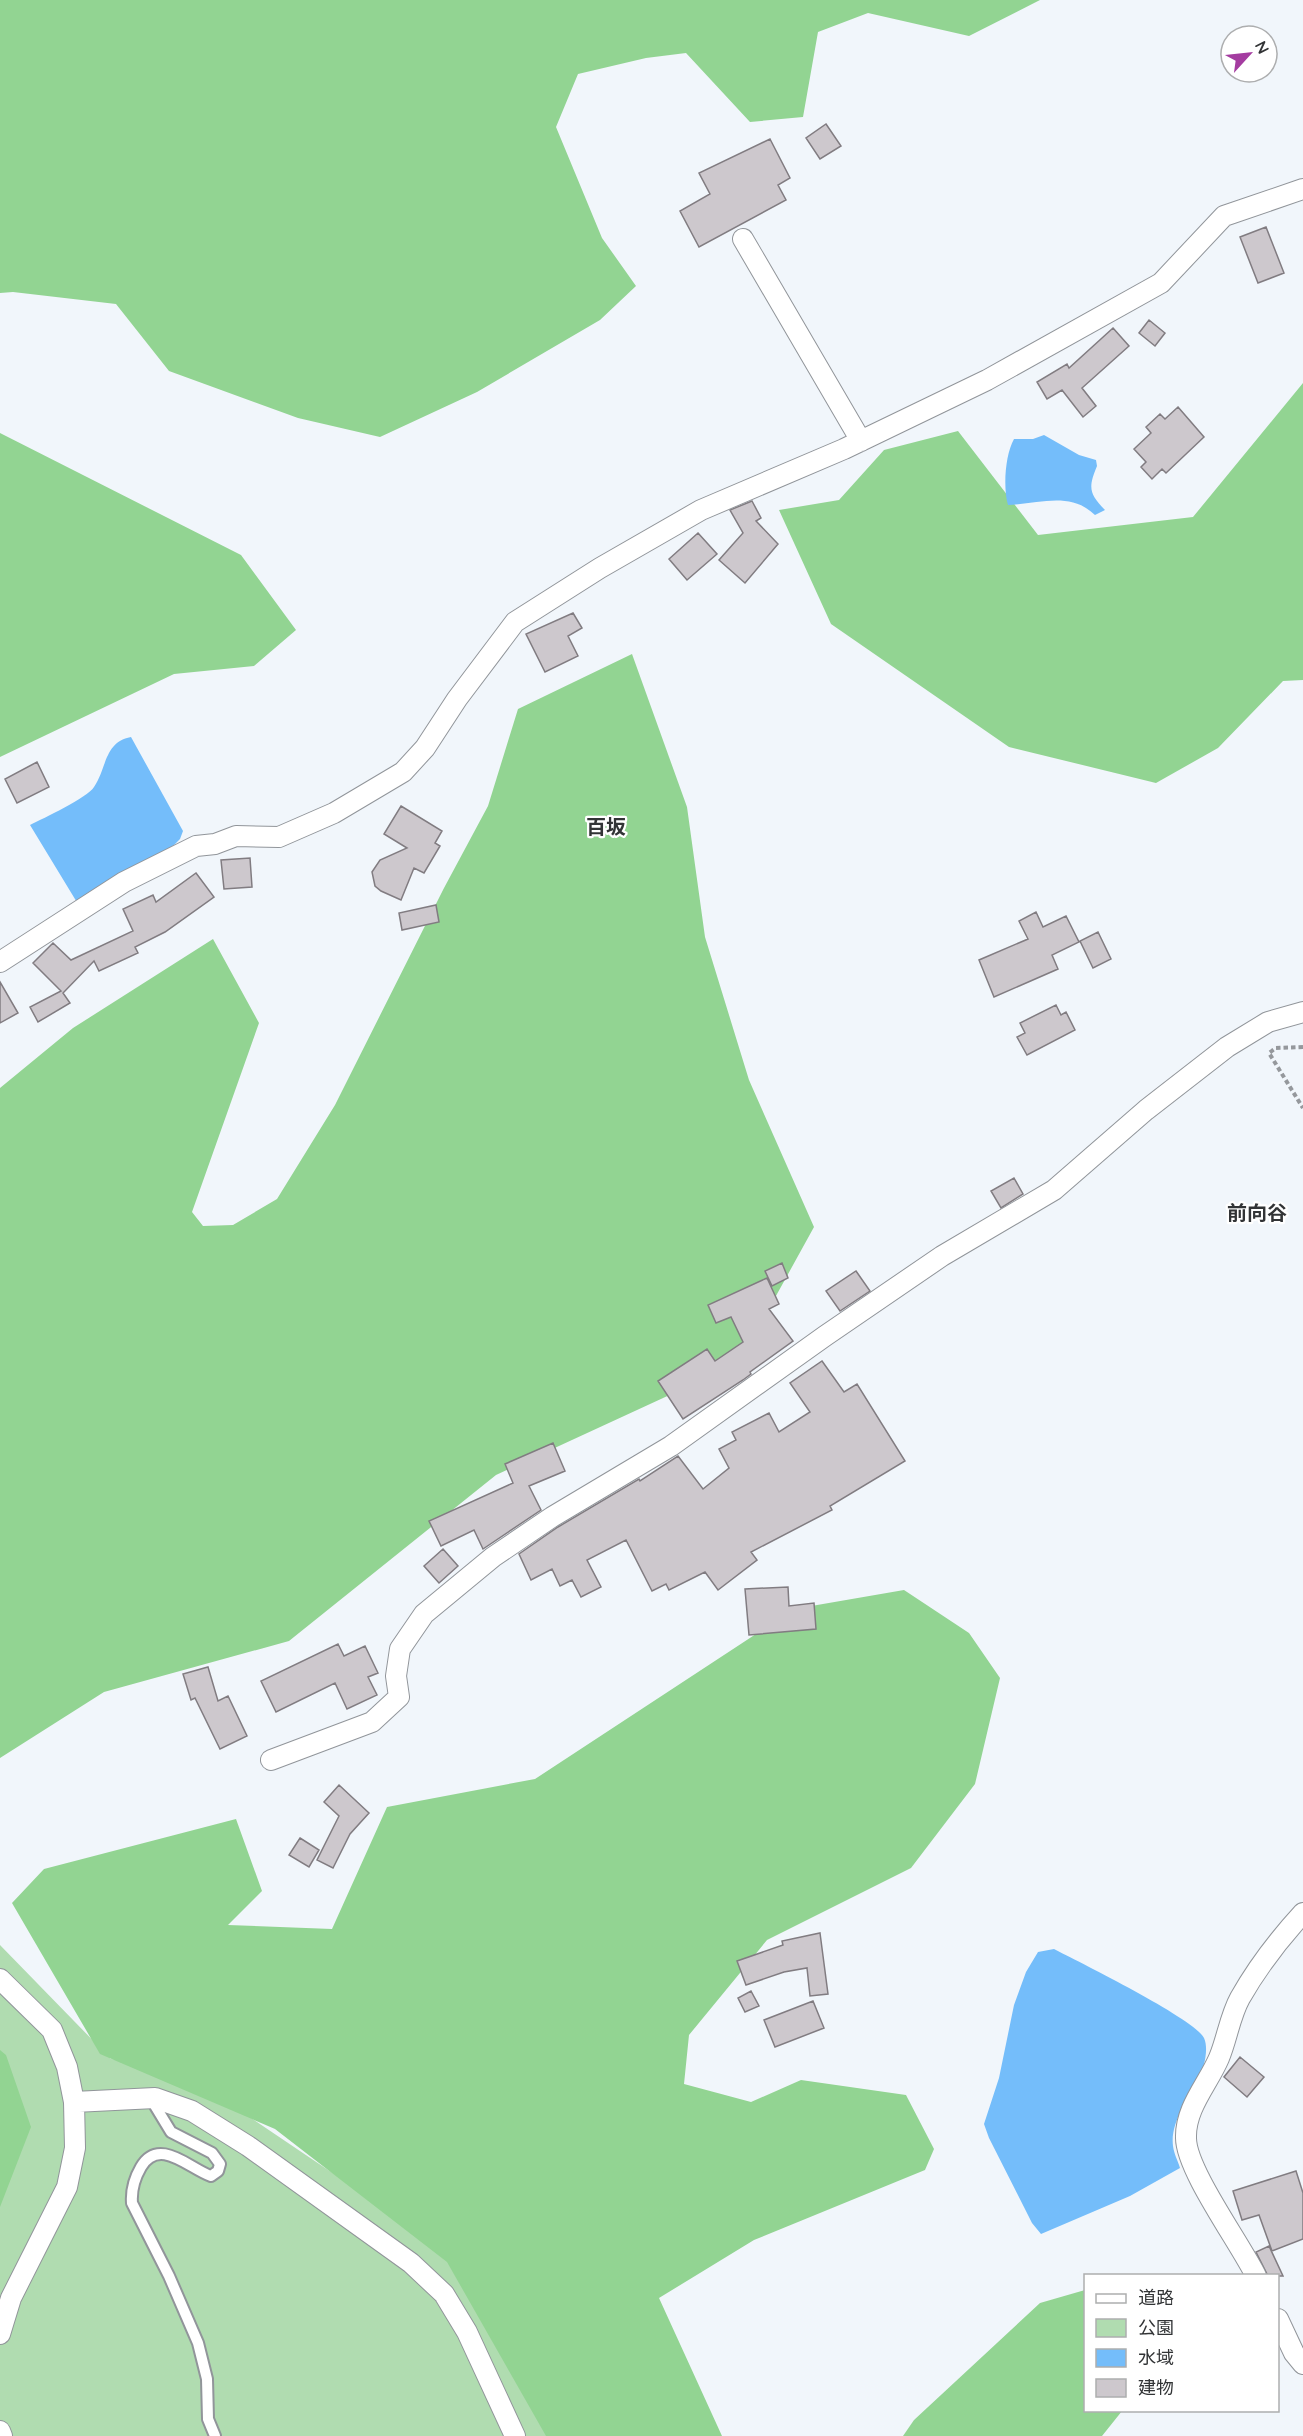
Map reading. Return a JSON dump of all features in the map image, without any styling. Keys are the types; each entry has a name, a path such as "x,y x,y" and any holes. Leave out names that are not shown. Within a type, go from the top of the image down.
{"street":[{"path":"0,962 124,882 196,846 215,844 236,836 279,837 334,813 403,772 425,748 456,699 515,622 600,568 701,510 861,441 987,380 1161,283 1224,216 1303,189"},
{"path":"744,239 861,441"},
{"path":"271,1760 372,1722 399,1696 396,1676 400,1649 424,1614 493,1557 552,1517 671,1446 942,1256 1054,1190 1146,1110 1227,1047 1268,1022 1303,1012"},
{"path":"1255,2274 1199,2177 1189,2153 1186,2138 1190,2114 1219,2058 1239,1999 1269,1953 1303,1914"},
{"path":"0,1979 52,2030 67,2067 74,2102 75,2148 67,2187 10,2298 0,2334"},
{"path":"74,2102 155,2098 192,2111 248,2146 411,2263 444,2294 467,2332 515,2436"},
{"path":"1279,2321 1294,2353 1303,2364"},
{"path":"0,2431 2,2436"}],"lane":[{"path":"155,2098 154,2104 171,2132 212,2153 219,2163 218,2171 211,2176 179,2158 154,2155 146,2159 131,2191 132,2203 169,2276 198,2343 207,2379 208,2419 215,2436"}],"path":[{"path":"1303,1047 1276,1048 1269,1053 1303,1108"}],"green space":[{"path":"0,0 1040,0 969,36 868,13 818,32 803,117 750,122 686,53 646,58 578,74 556,127 602,238 636,286 600,320 477,392 380,437 298,418 169,371 116,304 13,292 0,293"},
{"path":"1303,383 1303,680 1283,681 1218,748 1156,783 1009,747 831,624 779,510 839,500 884,450 958,431 1038,535 1193,517"},
{"path":"0,433 241,555 296,630 254,666 174,674 0,757"},
{"path":"632,654 687,807 705,937 749,1080 814,1227 739,1363 496,1475 289,1641 104,1692 0,1758 0,1088 73,1028 213,939 259,1023 192,1212 203,1226 233,1225 277,1199 335,1105 444,888 488,806 518,709"},
{"path":"904,1590 969,1633 1000,1678 975,1784 911,1868 767,1940 689,2035 684,2084 751,2102 801,2080 906,2095 934,2149 925,2170 754,2240 659,2298 722,2436 546,2436 447,2262 275,2129 100,2054 12,1903 44,1869 236,1819 262,1891 228,1925 332,1929 387,1807 535,1779 794,1609"},
{"path":"0,1945 111,2059 174,2066 503,2288 609,2436 0,2436"},
{"path":"0,2050 6,2055 31,2127 0,2207"},
{"path":"1084,2290 1084,2412 1121,2412 1102,2436 903,2436 914,2420 1040,2303"}],"water":[{"path":"1044,435 1079,455 1096,460 1097,466 1091,485 1093,494 1105,510 1095,515 1075,503 1065,501 1008,505 1006,472 1014,439 1033,439"},
{"path":"131,737 183,831 180,839 174,845 78,904 30,825 65,808 90,792 111,750 122,740"},
{"path":"1054,1949 1135,1991 1180,2018 1204,2038 1206,2053 1201,2074 1174,2128 1173,2146 1180,2168 1130,2196 1041,2234 1032,2223 984,2124 999,2078 1014,2005 1026,1972 1038,1952"}],"building":[{"path":"826,124 841,146 820,159 806,138"},
{"path":"770,139 790,178 778,185 786,200 699,247 680,211 710,194 699,173"},
{"path":"1266,227 1284,273 1258,283 1240,237"},
{"path":"1149,320 1165,333 1155,346 1139,333"},
{"path":"1113,328 1129,346 1082,388 1096,406 1083,417 1062,390 1047,399 1037,382 1067,364 1069,368"},
{"path":"1178,407 1204,437 1166,473 1162,469 1152,479 1141,467 1146,462 1134,449 1151,433 1146,427 1160,414 1165,419"},
{"path":"752,501 761,518 756,521 778,544 745,583 719,560 743,533 730,510"},
{"path":"698,533 717,554 687,580 669,559"},
{"path":"573,613 582,628 568,636 578,656 545,672 526,634"},
{"path":"37,762 49,787 17,803 5,779"},
{"path":"401,806 442,831 435,843 440,846 424,873 414,868 401,900 375,886 372,872 380,860 407,848 384,834"},
{"path":"250,858 252,887 224,889 221,860"},
{"path":"196,873 214,897 165,932 135,947 138,953 99,971 94,961 63,993 70,1003 38,1022 30,1007 61,991 33,963 53,943 71,960 133,931 123,909 153,895 156,902"},
{"path":"436,905 439,922 402,930 399,913"},
{"path":"1036,912 1043,927 1066,916 1079,942 1052,955 1058,969 994,997 979,960 1028,939 1019,921"},
{"path":"1098,932 1111,959 1093,968 1080,941"},
{"path":"0,982 18,1013 0,1023"},
{"path":"1056,1005 1061,1015 1066,1012 1075,1030 1027,1055 1017,1037 1025,1033 1020,1023"},
{"path":"1014,1178 1023,1194 1001,1208 991,1191"},
{"path":"782,1263 788,1278 772,1286 765,1271"},
{"path":"856,1271 870,1291 840,1311 826,1291"},
{"path":"767,1278 779,1304 769,1309 793,1341 750,1372 751,1374 743,1380 683,1419 658,1381 707,1349 715,1361 743,1342 731,1317 716,1323 708,1305"},
{"path":"822,1361 844,1392 857,1384 905,1461 830,1506 832,1510 751,1552 757,1560 718,1590 705,1572 669,1590 666,1584 652,1591 626,1540 587,1560 601,1587 581,1597 572,1580 560,1586 552,1569 531,1580 519,1554 558,1527 639,1479 640,1481 678,1456 703,1489 729,1468 719,1449 736,1440 732,1432 769,1413 779,1432 810,1412 790,1383"},
{"path":"553,1443 565,1471 529,1486 541,1510 483,1549 474,1530 441,1546 429,1521 513,1483 505,1464"},
{"path":"443,1549 458,1566 439,1583 424,1566"},
{"path":"788,1587 789,1606 814,1603 816,1629 749,1635 745,1589"},
{"path":"338,1644 344,1656 365,1646 378,1673 368,1677 377,1695 347,1709 335,1683 276,1712 261,1681"},
{"path":"208,1667 218,1701 228,1696 247,1736 220,1749 195,1698 191,1700 183,1674"},
{"path":"339,1785 369,1813 350,1834 333,1868 317,1860 339,1816 324,1802"},
{"path":"300,1838 319,1850 309,1867 289,1855"},
{"path":"820,1933 828,1994 810,1996 807,1968 784,1972 746,1985 737,1961 783,1945 782,1941"},
{"path":"751,1991 759,2006 745,2012 738,1998"},
{"path":"813,2001 824,2028 775,2047 764,2020"},
{"path":"1240,2057 1264,2077 1247,2097 1224,2077"},
{"path":"1296,2171 1303,2193 1303,2239 1272,2251 1259,2215 1242,2220 1233,2191"},
{"path":"1269,2246 1283,2276 1267,2274 1256,2252"}],"district":[{"name":"百坂","path":"606,827"},
{"name":"前向谷","path":"1257,1213"}]}
